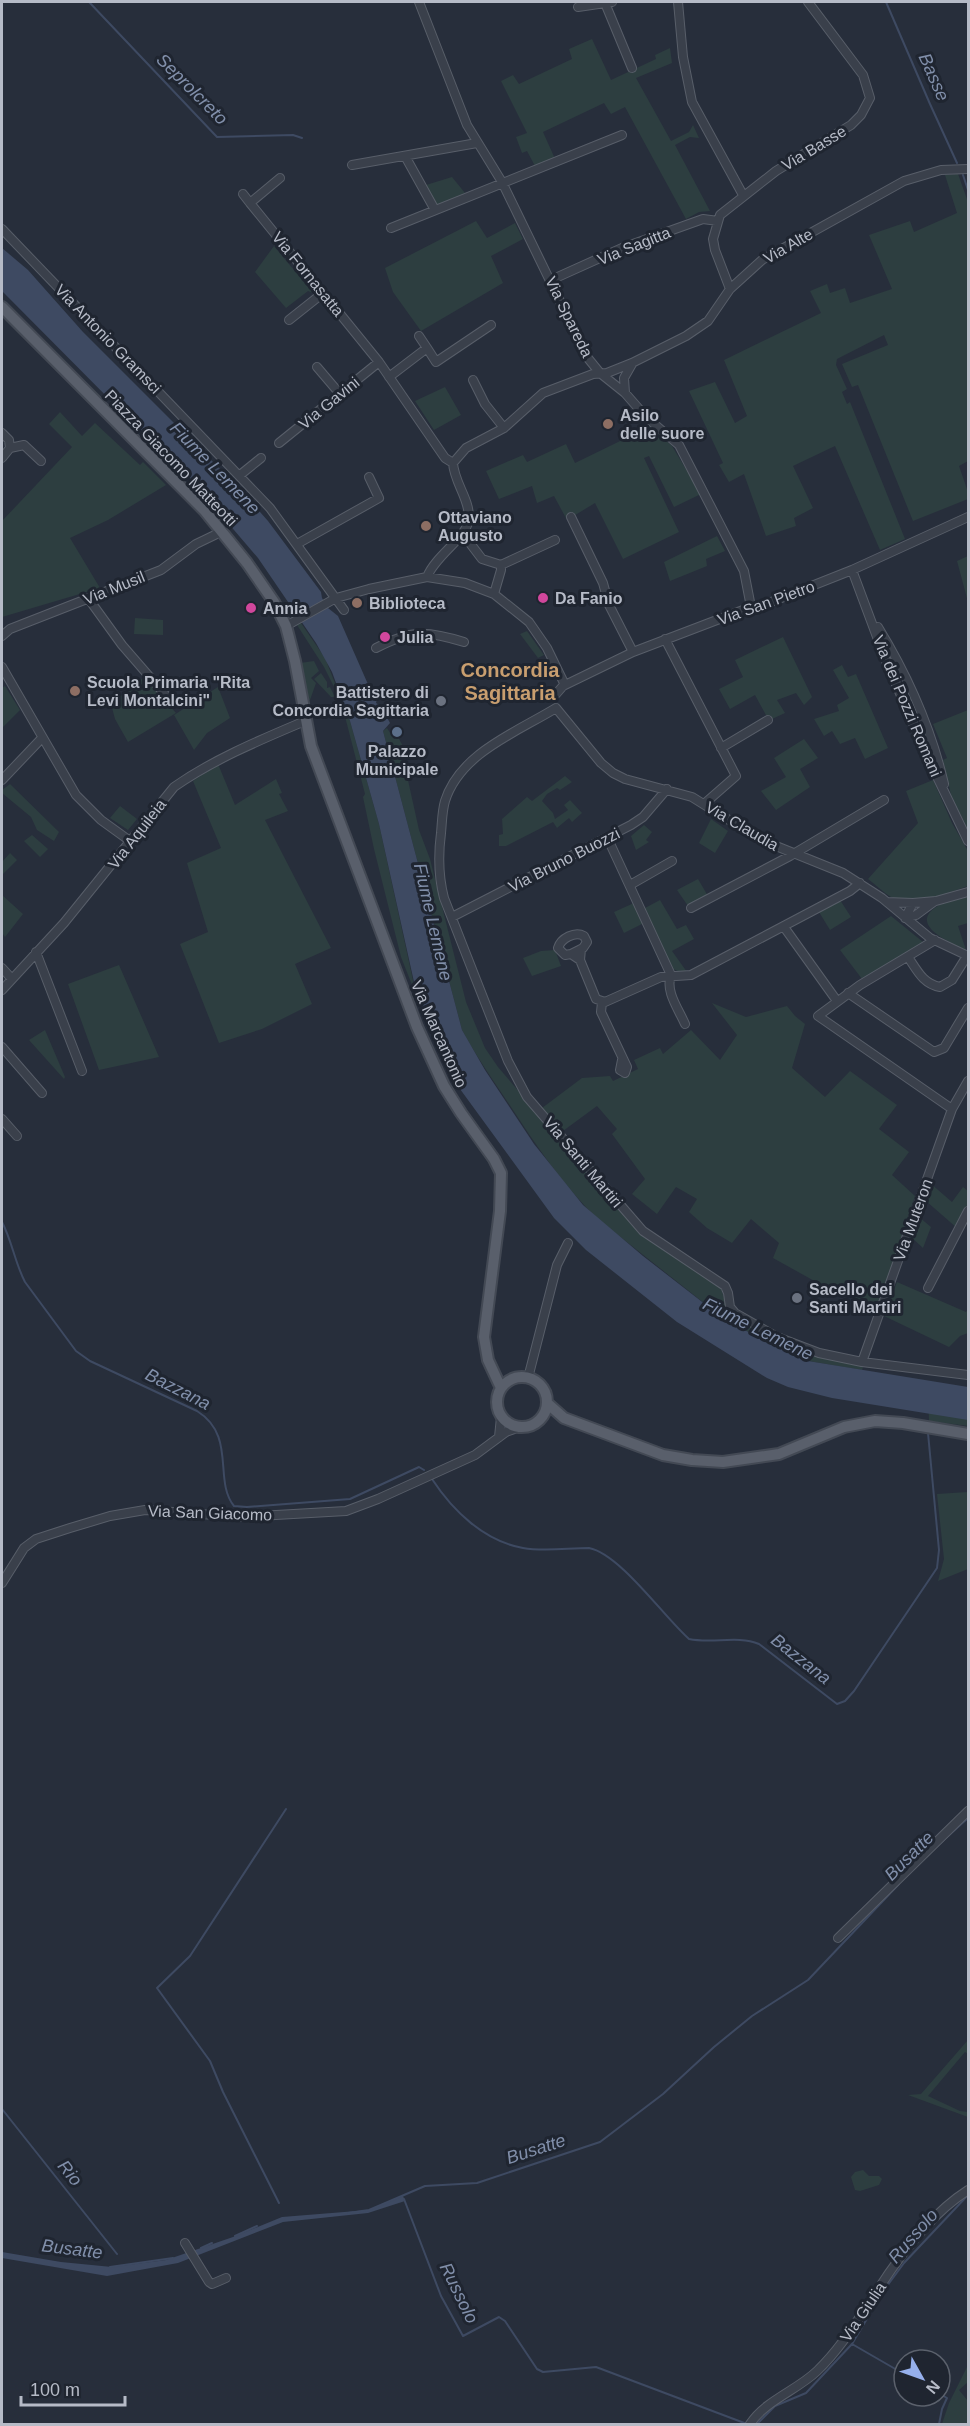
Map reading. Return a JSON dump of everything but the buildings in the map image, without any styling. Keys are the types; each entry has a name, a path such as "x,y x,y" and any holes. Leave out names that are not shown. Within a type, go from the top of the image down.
{"main road":[{"name":"Piazza Giacomo Matteotti","path":"2,307 223,531 261,584 286,627 295,661 305,721"},
{"name":"Via Marcantonio","path":"305,721 323,782 417,1028 444,1086 501,1173 500,1211 484,1337 488,1360 501,1388 497,1403 501,1417"},
{"path":"488,1360 496,1370 512,1380"},
{"path":"501,1388 512,1380 528,1378 542,1388 547,1403 564,1418 663,1455 692,1460 723,1462 779,1454 861,1423 891,1422 969,1434"},
{"path":"541,1419 547,1403"},
{"path":"501,1417 506,1422 520,1427 528,1427 541,1419 564,1418"}],"street":[{"name":"Via Spareda","path":"419,2 467,125 502,182 587,357 600,373 625,393 646,417 679,445 744,571 751,608"},
{"path":"578,7 609,2 632,68"},
{"path":"678,2 683,57 692,102 743,195"},
{"name":"Via Basse","path":"718,221 724,210 776,171 851,125 861,115 870,98 863,75 808,2"},
{"path":"391,228 622,135"},
{"path":"352,165 477,143"},
{"path":"405,156 435,210"},
{"name":"Via Alte","path":"453,463 466,448 504,428 543,393 593,374 607,373 633,363 686,336 708,321 730,289 762,260 904,181 941,170 969,169"},
{"path":"250,203 280,178"},
{"name":"Via Fornasatta","path":"243,194 379,362 446,458 453,463"},
{"name":"Via Sagitta","path":"551,280 622,248 693,222 707,218 718,221"},
{"path":"718,221 713,239 730,289"},
{"name":"Via Antonio Gramsci","path":"2,229 270,508 344,610"},
{"path":"290,320 323,293"},
{"path":"419,336 436,362 491,325"},
{"path":"389,377 426,348"},
{"name":"Via Gavini","path":"279,443 379,362"},
{"path":"625,393 624,378 633,363"},
{"path":"317,367 340,394"},
{"path":"473,380 485,404 504,428"},
{"path":"2,433 9,440 10,448"},
{"path":"2,458 10,448 24,446 41,461"},
{"path":"240,475 261,458"},
{"path":"427,577 433,564 467,530 469,517 467,502 453,463"},
{"path":"297,544 379,498 369,477"},
{"name":"Via San Pietro","path":"559,684 664,639 764,605 852,570 969,517"},
{"path":"571,518 603,583 609,605 633,652"},
{"name":"Via Musil","path":"2,636 10,630 161,570 196,544 223,531"},
{"path":"463,534 482,559 501,565 555,540"},
{"path":"494,594 501,565"},
{"name":"Via dei Pozzi Romani","path":"852,570 895,682 927,756 969,841"},
{"path":"286,627 336,598 427,577 465,583 494,594 515,609 548,648 559,684 556,708"},
{"path":"88,598 122,645 168,698"},
{"name":"Via dei Pozzi Romani","path":"870,613 894,653 924,720 937,757 947,797"},
{"path":"2,629 10,630"},
{"path":"376,648 398,637 415,633 464,642"},
{"path":"664,639 735,776 704,804"},
{"path":"2,667 4,678 76,795 101,820 130,841"},
{"name":"Via Santi Martiri","path":"556,708 484,750 466,766 454,782 443,812 438,860 439,879 452,918 518,1084 632,1220 655,1240 725,1286 729,1293 729,1307 735,1313 777,1337 819,1353 862,1362 969,1375"},
{"name":"Via Claudia","path":"556,708 609,771 625,779 667,789 704,804 761,840 843,873 887,902 924,933 968,956"},
{"path":"721,748 768,720"},
{"name":"Via Aquileia","path":"2,990 78,907 174,787 207,766 305,721"},
{"path":"2,780 42,738"},
{"name":"Via Bruno Buozzi","path":"452,918 643,817 667,789"},
{"path":"691,908 794,853 884,800"},
{"path":"607,837 671,975 668,983 669,990 685,1024"},
{"path":"630,885 672,861"},
{"path":"602,1002 661,977 691,975 784,927 850,891 860,883"},
{"path":"887,902 936,901 969,892"},
{"path":"905,918 936,901"},
{"path":"905,918 913,903"},
{"path":"922,910 920,919 924,933"},
{"path":"784,927 837,1001"},
{"path":"575,934 582,934 587,942 581,949 571,954 565,955 559,950 558,945 575,934"},
{"path":"935,940 848,993 818,1016 952,1109"},
{"path":"581,949 580,960 594,995 602,1002"},
{"path":"36,952 82,1071"},
{"path":"571,954 580,960"},
{"path":"908,957 922,978 930,985 940,987 952,980 968,956"},
{"path":"2,968 12,979"},
{"path":"848,993 934,1052 944,1048 969,1008"},
{"path":"602,1002 601,1012 622,1060"},
{"path":"2,1047 42,1093"},
{"name":"Via Muteron","path":"862,1362 952,1109 969,1081"},
{"path":"2,1119 17,1136"},
{"path":"928,1288 969,1211"},
{"path":"528,1378 557,1265 568,1243"},
{"path":"499,1437 501,1417"},
{"name":"Via San Giacomo","path":"2,1583 19,1554 32,1542 91,1521 145,1510 242,1516 346,1511 475,1455 512,1428 520,1427"},
{"path":"838,1938 969,1810"},
{"name":"Via Giulia","path":"751,2423 770,2403 796,2389 830,2357 850,2333 899,2261 935,2219 969,2190"},
{"path":"187,2245 208,2282 212,2284 226,2278"}],"shaded area":[{"path":"592,39 611,80 656,59 655,55 670,48 672,63 636,78 671,141 689,132 693,125 699,138 690,137 675,145 710,211 699,212 686,219 625,107 611,114 604,103 543,132 556,161 535,166 527,151 522,153 516,137 527,133 501,81 513,75 519,84 572,59 569,49"},
{"path":"958,174 968,202 968,461 959,466 968,492 968,499 913,521 858,385 852,387 842,364 888,345 884,335 837,359 836,365 847,389 842,392 847,404 850,402 905,539 880,550 835,446 793,466 813,508 794,518 796,526 766,536 744,474 729,482 719,465 723,463 689,391 715,382 735,423 747,416 724,360 821,313 810,291 827,284 830,293 845,288 850,303 892,289 869,235 910,221 914,232 957,213 945,175"},
{"path":"452,177 465,193 437,205 426,185"},
{"path":"476,221 487,238 515,223 523,239 491,256 503,283 421,331 393,292 385,268"},
{"path":"274,246 313,293 308,291 286,308 255,272"},
{"path":"445,387 461,415 434,430 415,401"},
{"path":"60,412 82,436 95,423 140,465 143,462 166,485 108,520 70,538 100,588 2,617 2,521 72,447 49,424"},
{"path":"651,426 672,446 701,494 674,507 649,456 644,458 679,532 623,559 595,503 567,520 554,496 537,503 532,486 499,499 486,471 523,455 527,462 566,444 575,463"},
{"path":"717,536 725,551 706,559 707,566 670,581 664,562"},
{"path":"968,556 968,602 957,561"},
{"path":"135,618 163,620 163,635 134,634"},
{"path":"301,623 325,658 350,721 379,824 414,985 412,985 401,957 374,849 363,797 365,794 341,701 324,667 297,625"},
{"path":"527,631 544,655 538,658 520,634"},
{"path":"783,637 812,697 804,705 796,693 777,700 785,713 772,719 770,715 767,717 755,695 730,709 719,689 743,677 735,660"},
{"path":"314,661 319,671 311,678 316,683 310,700 308,700 300,663"},
{"path":"842,665 848,677 856,674 888,748 865,759 855,738 840,744 832,731 824,736 814,719 839,711 837,705 849,698 833,670"},
{"path":"321,673 327,682 327,688 330,687 335,697 331,697 314,679"},
{"path":"144,677 176,713 128,742 115,719 111,704"},
{"path":"5,686 20,710 2,728 2,688"},
{"path":"218,687 230,718 207,733 194,750 174,715"},
{"path":"968,710 968,830 951,795 943,760 947,758 933,724"},
{"path":"387,728 394,739 398,737 405,750 402,753 419,830 430,859 466,1002 485,1048 498,1067 638,1231 721,1288 728,1311 740,1321 798,1350 863,1367 862,1370 808,1361 728,1322 599,1220 551,1165 529,1135 462,1030 383,731"},
{"path":"804,739 818,758 800,769 810,787 776,810 761,791 786,777 774,758"},
{"path":"218,764 235,805 276,779 282,793 279,794 288,811 265,820 331,948 295,964 312,1004 262,1029 219,1043 180,944 208,932 187,863 221,848 193,781"},
{"path":"565,776 572,782 560,790 557,788 547,794 542,801 553,813 555,819 568,810 564,805 570,800 582,813 572,822 569,818 557,828 553,822 506,846 499,846 499,835 503,834 502,819 527,797 532,801"},
{"path":"933,780 952,823 968,851 968,886 928,899 912,902 899,901 868,879 918,823 906,791"},
{"path":"10,784 59,832 54,841 37,830 31,817 2,793 2,790"},
{"path":"120,806 137,819 128,830 110,818"},
{"path":"711,819 728,831 715,853 699,843"},
{"path":"644,825 652,832 646,840 649,842 636,850 631,836"},
{"path":"32,835 48,849 40,857 24,841"},
{"path":"10,853 17,860 2,875 2,862"},
{"path":"698,879 708,896 688,906 677,890"},
{"path":"2,895 23,914 5,937 2,933"},
{"path":"968,897 968,923 958,926 966,950 935,933 927,921 929,914 939,905"},
{"path":"660,900 677,929 686,925 694,939 672,951 687,972 673,969 645,908"},
{"path":"840,900 851,917 830,930 819,912"},
{"path":"634,903 644,923 624,933 614,912"},
{"path":"891,916 923,942 862,979 840,950"},
{"path":"555,950 561,966 532,976 523,958 541,951"},
{"path":"119,965 159,1057 99,1070 68,984"},
{"path":"712,1003 746,1017 787,1006 805,1024 792,1068 825,1097 850,1071 897,1105 879,1129 909,1152 892,1175 915,1196 877,1310 818,1283 773,1258 779,1243 751,1219 732,1243 707,1228 689,1212 697,1199 676,1187 657,1214 632,1194 645,1179 612,1134 617,1129 597,1106 563,1131 542,1108 582,1078 610,1076 613,1081 638,1069 634,1060 660,1048 663,1054 691,1030 720,1060 737,1035"},
{"path":"45,1030 65,1077 64,1079 29,1040"},
{"path":"930,1183 952,1202 963,1187 968,1191 968,1203 957,1228 926,1201"},
{"path":"919,1217 931,1227 923,1248 911,1237"},
{"path":"897,1282 966,1312 968,1309 968,1333 960,1336 949,1347 884,1316"},
{"path":"928,1392 968,1395 968,1426 929,1421"},
{"path":"968,1492 968,1569 938,1581 944,1559 937,1494"},
{"path":"968,2040 968,2054 965,2052 928,2096 960,2111 968,2112 968,2117 908,2095 921,2094"},
{"path":"863,2170 869,2176 879,2176 882,2179 879,2185 860,2191 855,2190 851,2177 855,2172"},
{"path":"968,2365 968,2382 959,2390 968,2401 968,2424 942,2424 947,2408 952,2408 952,2397"}],"water":[{"name":"Fiume Lemene","path":"2,248 28,270 83,332 237,486 268,521 321,592 328,608 338,616 367,682 377,699 376,703 381,706 390,723 383,731 462,1030 485,1070 534,1144 583,1205 643,1256 728,1322 808,1361 968,1387 968,1420 832,1398 788,1387 767,1378 677,1322 586,1250 554,1218 460,1089 438,1047 418,1000 379,824 350,721 332,672 316,643 258,558 175,461 131,421 2,291"},
{"path":"403,2196 405,2201 368,2213 283,2222 178,2263 107,2276 2,2258 2,2252 61,2262 112,2267 166,2260 282,2217 369,2210"}],"waterway":[{"name":"Seprolcreto","path":"89,2 217,137 293,135 302,138"},
{"name":"Basse","path":"886,2 957,163"},
{"name":"Basse","path":"963,175 968,190"},
{"name":"Bazzana","path":"2,1222 25,1282 76,1351 90,1361 197,1411 209,1421 221,1445 225,1484 234,1506 350,1499 419,1467 424,1470"},
{"name":"Bazzana","path":"432,1479 460,1513 495,1539 523,1548 548,1550 589,1548 601,1553 628,1574 689,1639 742,1640 759,1644 837,1704 845,1701 854,1691 937,1568 939,1550 928,1433"},
{"path":"279,2203 223,2092 210,2061 157,1988 190,1956 286,1809"},
{"name":"Busatte","path":"937,1846 968,1818"},
{"name":"Busatte","path":"348,2213 369,2210 425,2186 477,2183 600,2142 663,2094 752,2016 808,1980 899,1884"},
{"name":"Rio","path":"2,2109 117,2254"},
{"name":"Russolo","path":"757,2424 775,2406 806,2393 852,2344 884,2290 904,2263 968,2195"},
{"name":"Russolo","path":"404,2199 441,2296 463,2336 499,2317 505,2321 537,2369 543,2372 596,2367 747,2424"},
{"name":"Busatte","path":"235,2236 257,2226"},
{"name":"Busatte","path":"201,2248 212,2243"},
{"name":"Busatte","path":"110,2267 173,2258"},
{"path":"852,2344 892,2367"},
{"path":"939,2424 942,2408"}],"place":[{"name":"Asilo delle suore","path":"608,424"},
{"name":"Ottaviano Augusto","path":"426,526"},
{"name":"Da Fanio","path":"543,598"},
{"name":"Biblioteca","path":"357,603"},
{"name":"Annia","path":"251,608"},
{"name":"Julia","path":"385,637"},
{"name":"Scuola Primaria \"Rita Levi Montalcini\"","path":"75,691"},
{"name":"Battistero di Concordia Sagittaria","path":"441,701"},
{"name":"Palazzo Municipale","path":"397,732"},
{"name":"Sacello dei Santi Martiri","path":"797,1298"}],"district":[{"name":"Concordia Sagittaria","path":"510,682"}]}
